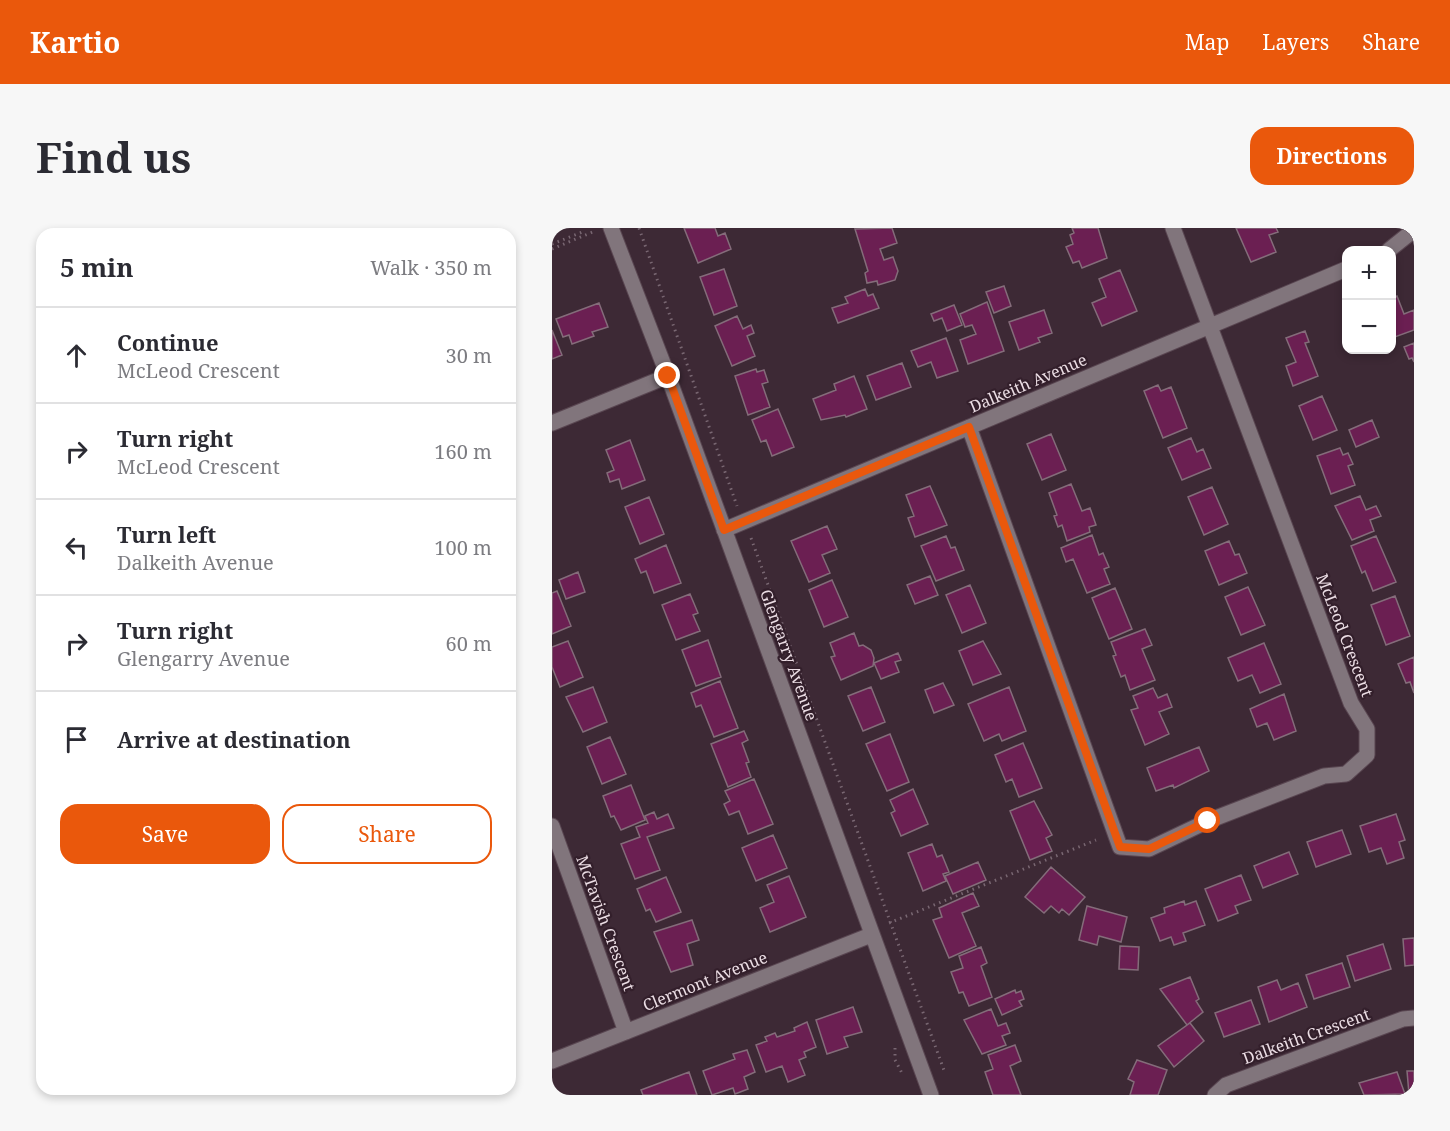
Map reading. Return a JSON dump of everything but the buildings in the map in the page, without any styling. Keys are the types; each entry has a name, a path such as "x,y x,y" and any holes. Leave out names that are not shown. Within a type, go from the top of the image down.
{"street":[{"name":"Glengarry Avenue","path":"610,228 877,930 931,1095"},
{"name":"McLeod Crescent","path":"969,427 1120,847 1149,849 1208,821 1324,776 1346,774 1367,755 1367,729 1351,703 1173,228"},
{"path":"1394,246 1414,230"},
{"name":"Dalkeith Avenue","path":"724,530 1342,271"},
{"path":"552,423 668,376"},
{"name":"McTavish Crescent","path":"552,826 626,1032"},
{"name":"Clermont Avenue","path":"552,1061 877,930"},
{"name":"Dalkeith Crescent","path":"1215,1095 1226,1085 1403,1019 1414,1018"}],"path":[{"path":"552,249 603,228"},
{"path":"639,228 738,508"},
{"path":"552,244 585,231"},
{"path":"751,538 945,1073"},
{"path":"877,930 1096,840"},
{"path":"891,1037 895,1048 895,1060 903,1075"}],"route":[{"path":"668,376 724,530 969,427 1120,847 1149,849 1177,838 1208,821"}]}
